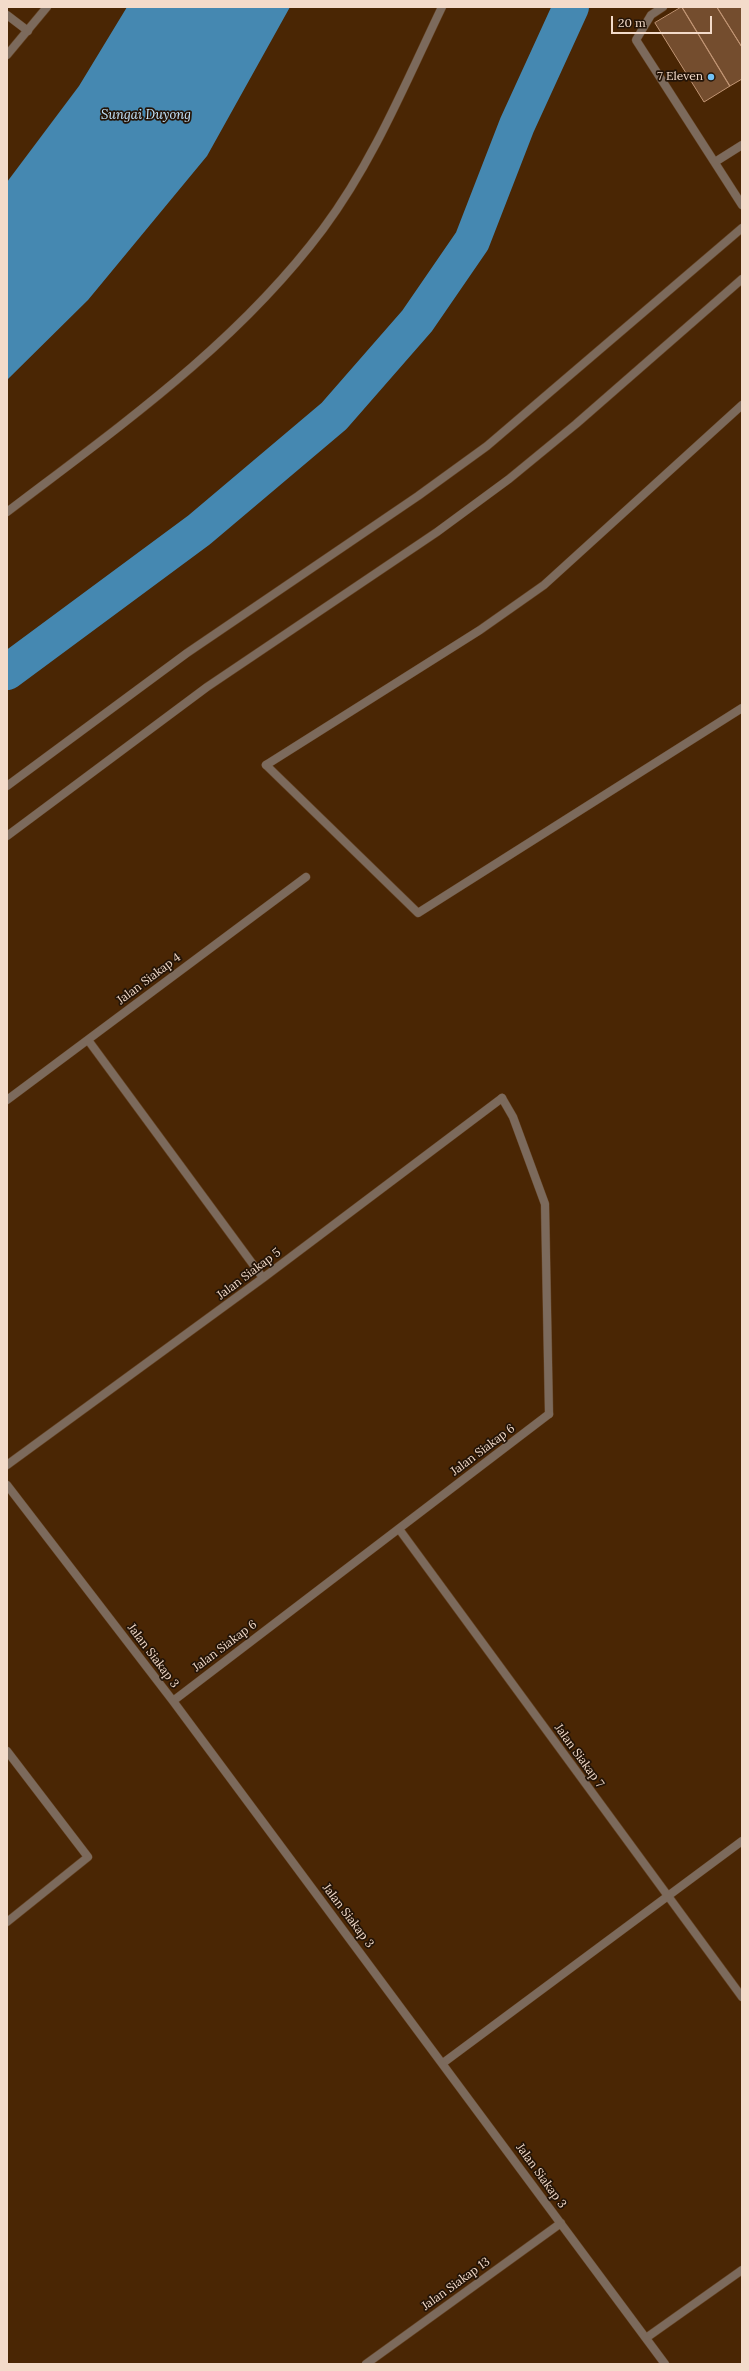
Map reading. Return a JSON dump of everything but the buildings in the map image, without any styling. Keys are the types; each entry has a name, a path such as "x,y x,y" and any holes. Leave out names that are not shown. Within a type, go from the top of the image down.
{"street":[{"path":"7,55 47,7"},
{"path":"7,512 178,380 234,330 280,282 324,228 361,171 442,7"},
{"path":"663,7 651,15 636,40 742,205"},
{"path":"7,15 28,31"},
{"path":"715,162 742,145"},
{"path":"7,786 187,653 418,496 487,446 742,228"},
{"path":"7,836 207,687 431,537 509,479 576,424 742,279"},
{"path":"742,405 544,585 480,630 266,765 418,913 742,708"},
{"name":"Jalan Siakap 4","path":"7,1100 306,877"},
{"path":"88,1040 263,1278"},
{"name":"Jalan Siakap 5","path":"7,1465 263,1278 502,1098"},
{"name":"Jalan Siakap 6","path":"173,1702 549,1414 545,1204 513,1117 502,1098"},
{"name":"Jalan Siakap 3","path":"7,1485 173,1702 443,2063 665,2364"},
{"name":"Jalan Siakap 7","path":"399,1530 667,1897 742,1997"},
{"path":"7,1751 88,1857 7,1922"},
{"path":"443,2063 742,1840"},
{"name":"Jalan Siakap 13","path":"366,2364 561,2224"},
{"path":"646,2338 742,2270"}],"water":[{"name":"Sungai Duyong","path":"127,7 290,7 207,156 88,300 7,380 7,182 79,86"}],"waterway":[{"path":"7,672 199,530 334,416 417,321 472,241 517,125 571,7"}],"place":[{"name":"7 Eleven","path":"711,77"}]}
